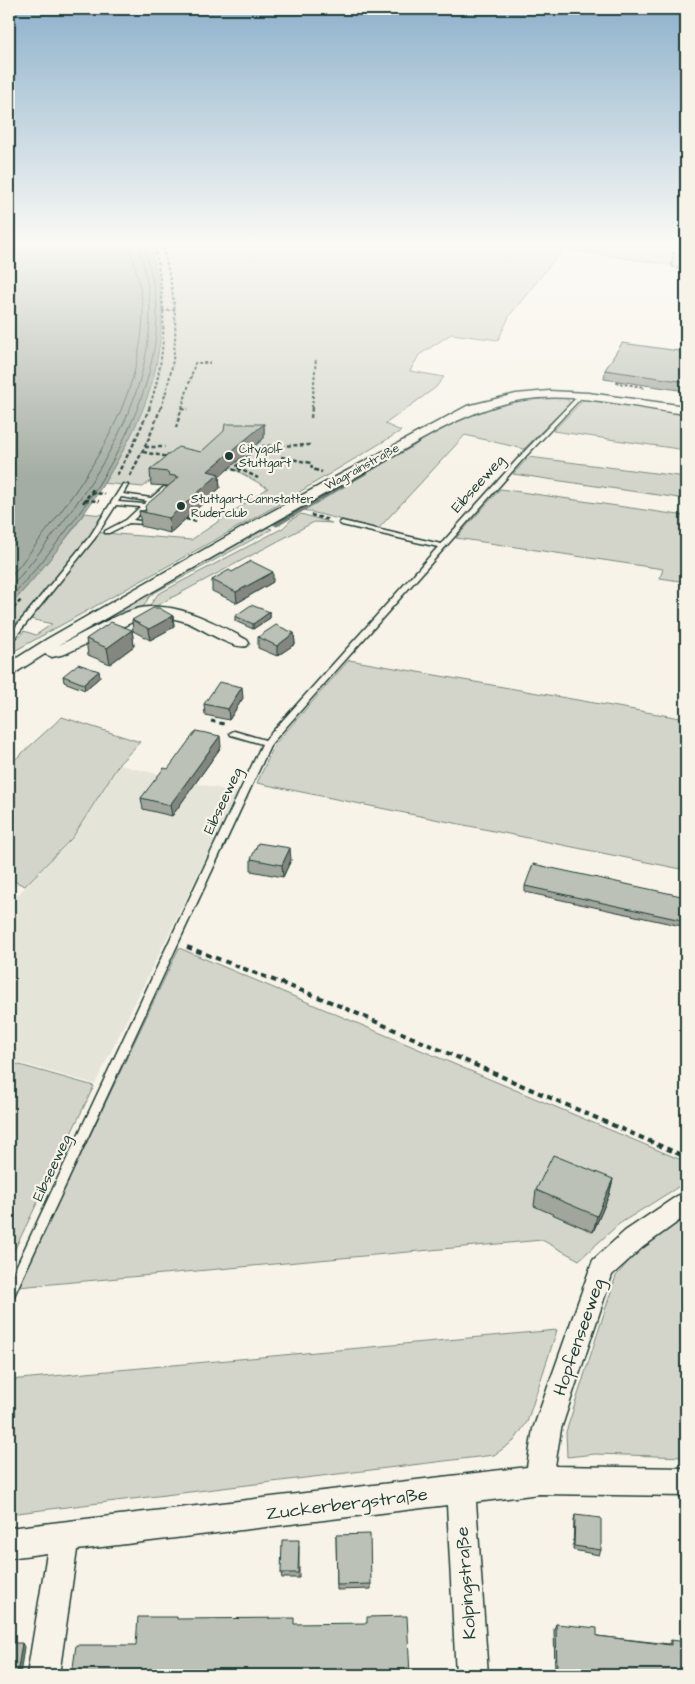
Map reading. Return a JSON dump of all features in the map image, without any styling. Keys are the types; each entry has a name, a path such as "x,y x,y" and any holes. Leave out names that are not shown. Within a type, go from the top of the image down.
{"street":[{"name":"Wagrainstraße","path":"9,670 39,650 342,479 471,409 528,395 579,397 686,410"},
{"path":"39,650 59,651 137,614 148,612 201,620 241,643"},
{"name":"Hopfenseeweg","path":"539,1480 547,1429 602,1268 634,1239 686,1203"},
{"name":"Zuckerbergstraße","path":"9,1543 64,1538 539,1480 686,1482"},
{"name":"Kolpingstraße","path":"461,1490 472,1675"},
{"path":"43,1675 64,1538"}],"lane":[{"name":"Eibseeweg","path":"9,1294 267,743 442,546 579,397"},
{"path":"9,639 93,537 125,485"},
{"path":"137,504 158,486"},
{"path":"107,532 128,521 166,488"},
{"path":"119,495 152,500"},
{"path":"114,503 144,506"},
{"path":"128,521 144,523"},
{"path":"342,523 442,546"},
{"path":"234,734 267,743"}],"path":[{"path":"115,479 132,449 154,399 165,354 167,320"},
{"path":"125,485 146,447 169,383 175,354 176,320"},
{"path":"311,418 316,358"},
{"path":"176,428 195,363 210,363"},
{"path":"618,381 617,383 644,387 642,392"},
{"path":"181,409 188,409"},
{"path":"249,451 270,451 263,446 310,445"},
{"path":"146,447 166,447"},
{"path":"236,467 254,451"},
{"path":"143,452 174,458"},
{"path":"282,456 311,463 312,469 342,479"},
{"path":"222,465 236,467 258,478"},
{"path":"219,467 245,472"},
{"path":"94,488 84,502 95,501"},
{"path":"90,493 100,494"},
{"path":"95,509 106,494"},
{"path":"304,513 342,523"},
{"path":"186,519 197,522"},
{"path":"9,613 27,593"},
{"path":"174,942 326,1000 686,1157"}],"shaded area":[{"path":"135,320 508,320 498,340 451,334 419,355 410,371 444,377 435,388 385,424 401,431 276,506 9,654 12,644 24,631 36,635 52,624 22,617 9,631 9,608 73,530 84,513 102,515 92,532 191,540 268,488 230,467 166,454 175,460 143,487 102,483 123,450"},
{"path":"532,399 567,399 570,403 524,449 465,435 378,529 303,510 277,526 272,524 452,420 478,410 505,403"},
{"path":"583,400 686,413 686,450 553,431"},
{"path":"529,457 686,477 686,499 513,474"},
{"path":"500,489 686,516 686,582 660,578 663,569 456,538"},
{"path":"301,514 332,523 314,522 156,606 150,605 158,594 283,528"},
{"path":"266,527 272,529 154,593 143,607 61,645"},
{"path":"349,660 686,719 686,870 257,783 275,744"},
{"path":"62,717 140,742 119,764 73,837 25,886 9,879 9,765"},
{"path":"119,765 238,793 95,1084 9,1060 9,904 74,837"},
{"path":"179,948 686,1162 686,1182 619,1224 579,1260 542,1240 18,1287"},
{"path":"9,1062 94,1086 9,1261"},
{"path":"686,1216 686,1457 595,1454 567,1457 566,1432 616,1276 640,1248"},
{"path":"557,1330 527,1422 514,1441 494,1455 9,1514 9,1380"}],"water":[{"path":"9,320 162,320 158,356 153,378 147,398 122,452 88,508 48,561 9,606"}],"building":[{"path":"622,343 686,352 686,382 605,370"},
{"path":"225,424 264,424 208,471 219,474 169,518 139,511 146,511 145,506 179,477 169,475 168,472 150,470 178,447 201,452 224,431"},
{"path":"251,561 273,572 236,592 212,580 229,570 232,572"},
{"path":"251,605 270,612 253,624 235,616"},
{"path":"153,608 159,608 173,616 149,629 132,620"},
{"path":"111,622 132,630 107,648 86,639"},
{"path":"276,625 294,633 277,646 258,637"},
{"path":"78,664 99,671 84,684 63,676"},
{"path":"219,682 242,687 228,709 204,704"},
{"path":"196,731 220,736 170,805 141,798 164,768 168,769"},
{"path":"258,843 290,848 282,865 251,859"},
{"path":"533,864 686,897 686,921 525,886"},
{"path":"553,1155 613,1179 597,1216 536,1190"},
{"path":"575,1515 601,1518 601,1550 574,1546"},
{"path":"370,1534 371,1584 337,1585 336,1535"},
{"path":"282,1540 299,1540 298,1573 281,1573"},
{"path":"407,1616 410,1675 72,1675 76,1645 136,1645 138,1617 177,1617 177,1619 294,1618 294,1624 367,1623 367,1617"},
{"path":"556,1624 597,1628 597,1636 671,1645 671,1640 686,1642 686,1675 557,1675"},
{"path":"9,1643 22,1643 17,1675 9,1675"}],"waterway":[{"path":"277,524 415,443"}],"place":[{"name":"Citygolf Stuttgart","path":"229,456"},
{"name":"Stuttgart-Cannstatter Ruderclub","path":"181,506"}]}
